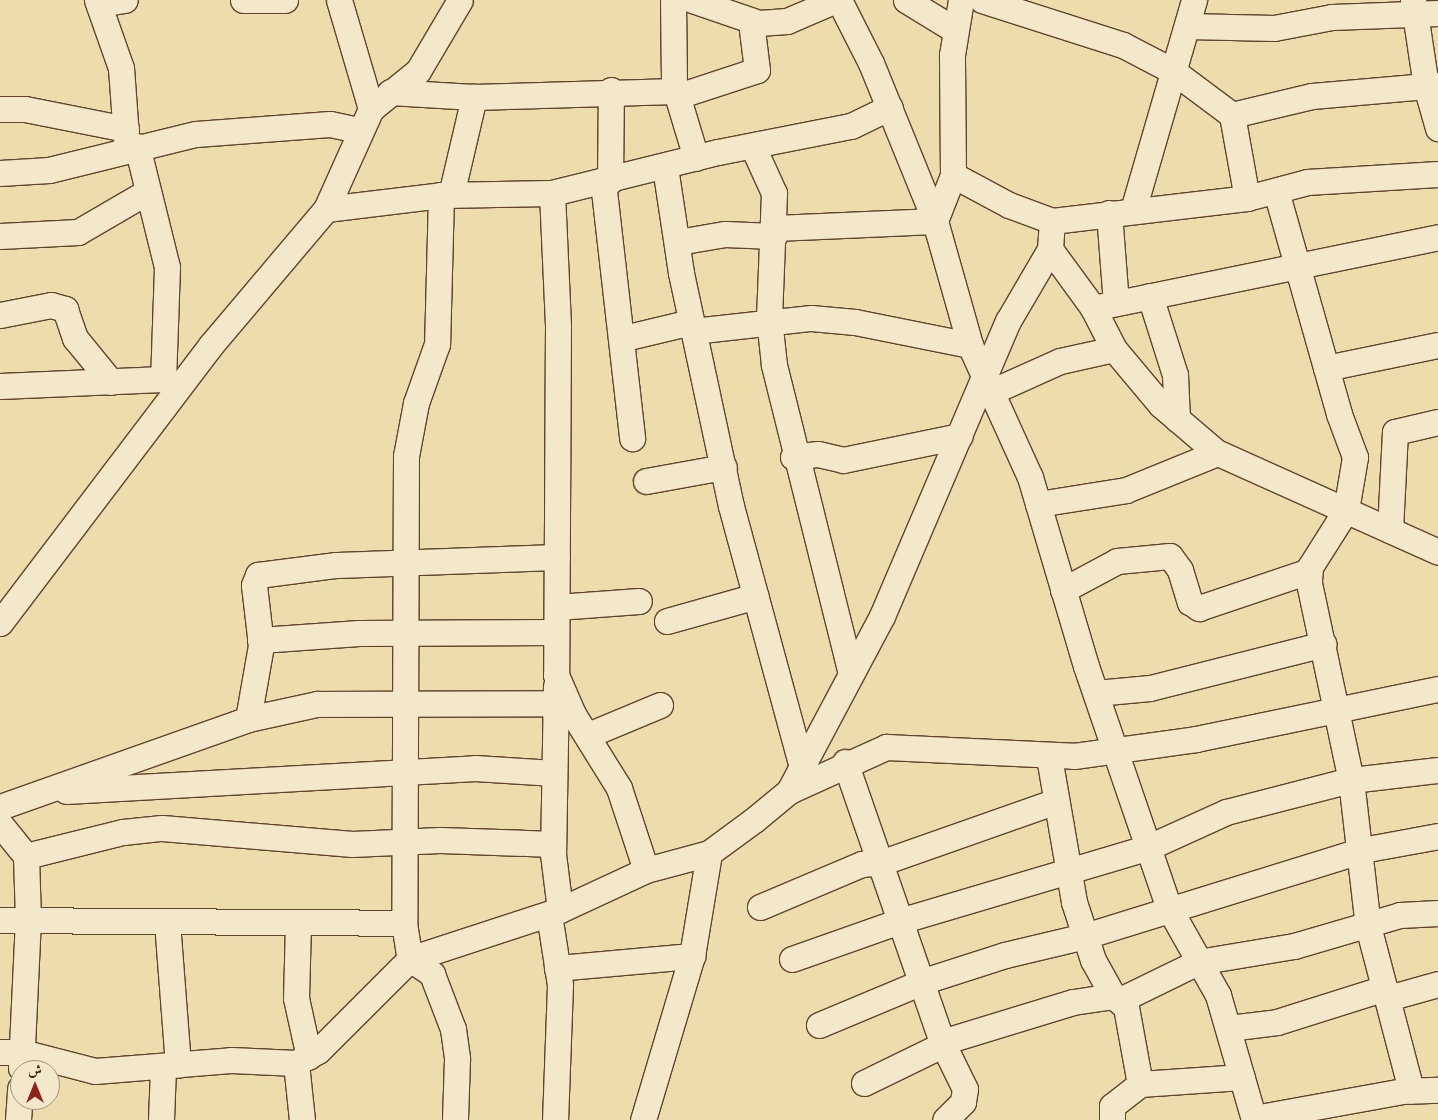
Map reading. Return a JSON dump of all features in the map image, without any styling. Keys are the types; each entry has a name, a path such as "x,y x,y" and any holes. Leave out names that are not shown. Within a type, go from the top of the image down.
{"street":[{"path":"125,0 98,2 121,68 130,141 145,193 160,231 167,267 172,382"},
{"path":"242,0 285,0"},
{"path":"339,0 365,119"},
{"path":"0,624 172,382 326,209 365,119 390,92 418,71 460,0"},
{"path":"673,0 677,94 696,158"},
{"path":"692,0 751,22 787,21 838,0 890,107 935,221 970,345 990,382 1038,504 1096,693 1169,908 1218,995 1254,1119 1411,1090 1438,1090"},
{"path":"906,0 955,30"},
{"path":"935,221 953,175 955,30 961,0"},
{"path":"982,0 1123,45 1173,71 1232,114 1247,198"},
{"path":"1194,0 1173,71 1121,211 1105,305 1114,349 1177,419 1217,453 1438,552"},
{"path":"1187,26 1274,28 1332,17 1413,7 1438,12"},
{"path":"1413,7 1432,86 1438,128"},
{"path":"390,92 474,97 611,90 677,94 757,70 751,22"},
{"path":"1232,114 1312,96 1432,86"},
{"path":"611,90 606,181 624,338 632,438"},
{"path":"455,1120 457,1059 453,1029 432,974 410,959 404,923 406,844 406,565 409,430 437,344 446,195 474,97"},
{"path":"326,209 446,195 552,193 696,158 851,126 890,107"},
{"path":"0,109 25,109 130,141"},
{"path":"0,173 49,170 130,141 330,124 365,119"},
{"path":"753,147 774,192 770,319 774,365 793,457 831,583 851,673"},
{"path":"665,166 692,326 724,467 801,764"},
{"path":"953,175 1009,204 1052,221 1121,211 1247,198 1276,190 1356,177 1438,174"},
{"path":"1063,590 1117,561 1170,556 1180,570 1190,602 1199,608 1309,571 1346,510 1356,462 1326,368 1276,190"},
{"path":"0,236 78,232 145,193"},
{"path":"552,193 558,326 558,607 555,632 553,844 554,912 558,968 555,1120"},
{"path":"678,242 725,234 935,221"},
{"path":"789,791 801,764 851,673 910,556 960,436 990,382 1050,249 1052,221"},
{"path":"1105,305 1438,237"},
{"path":"1050,249 1105,305"},
{"path":"1150,296 1175,375 1177,419"},
{"path":"0,315 51,305 65,309 75,338 111,382"},
{"path":"624,338 692,326 770,319 855,322 970,345"},
{"path":"1326,368 1438,345"},
{"path":"990,382 1060,361 1114,349"},
{"path":"0,386 172,382"},
{"path":"1390,530 1395,432 1438,422"},
{"path":"793,457 818,454 843,460 960,436"},
{"path":"1038,504 1126,490 1217,453"},
{"path":"646,481 724,467"},
{"path":"248,719 260,640 254,585 258,575 336,565 406,565 557,557"},
{"path":"1309,571 1351,780 1362,850 1368,926 1411,1090"},
{"path":"667,622 756,596"},
{"path":"558,607 639,600"},
{"path":"260,640 405,634 555,632"},
{"path":"1096,693 1150,688 1324,644"},
{"path":"556,675 619,788 646,870"},
{"path":"0,824 26,856 28,919 14,1058 96,1071 231,1060 302,1060 410,959 554,912 646,870 709,853 789,791 845,762 886,747 1050,757 1117,751 1336,712 1438,690"},
{"path":"0,807 248,719 326,704 555,703"},
{"path":"588,735 660,705"},
{"path":"1050,757 1066,869 1085,936 1133,1034 1140,1084"},
{"path":"845,762 903,920 943,1043 965,1089 962,1102 945,1120"},
{"path":"42,792 325,774 406,774 475,768 554,773"},
{"path":"792,959 903,920 1066,869 1149,847 1211,816 1351,780 1438,770"},
{"path":"760,907 862,864 882,862 1056,801"},
{"path":"26,856 123,832 162,828 282,840 406,844 440,840 553,844"},
{"path":"819,1025 924,981 1005,955 1085,936 1169,908 1362,850 1438,836"},
{"path":"643,1120 692,956 709,853"},
{"path":"864,1083 943,1043 1073,1002 1116,998 1198,962 1294,946 1400,916 1438,913"},
{"path":"0,920 404,923"},
{"path":"161,1120 171,1066 167,922"},
{"path":"298,923 296,998 302,1060 302,1120"},
{"path":"558,968 692,956"},
{"path":"1229,1028 1286,1020 1387,993 1438,984"},
{"path":"1112,1120 1112,1106 1140,1084 1242,1077"}]}
